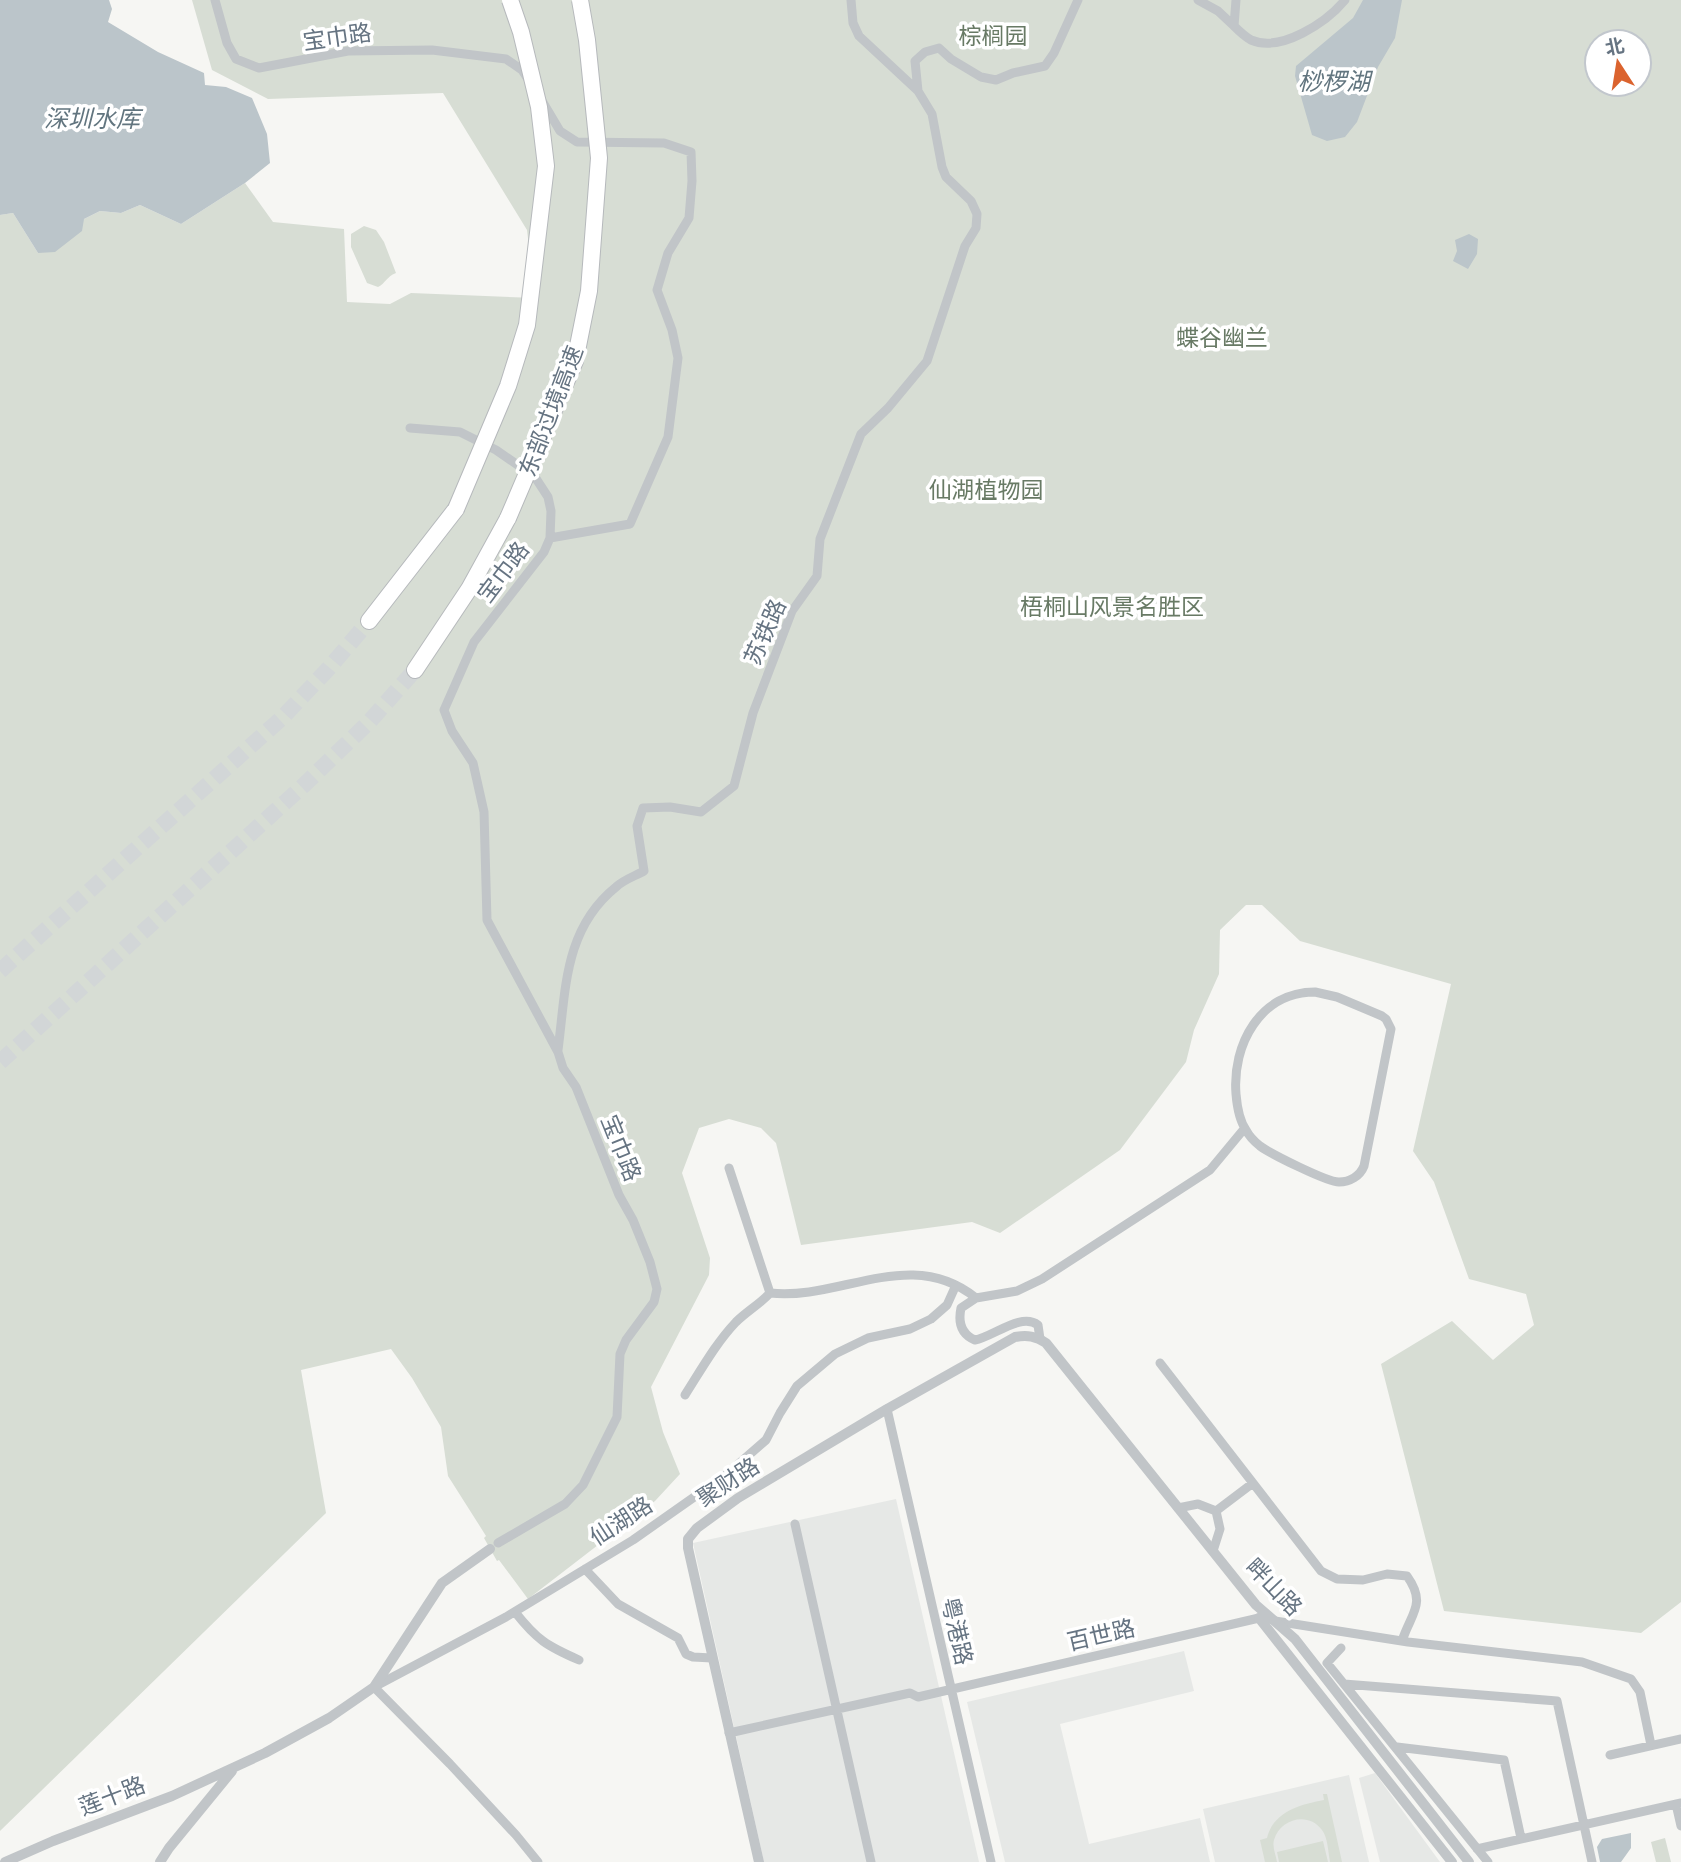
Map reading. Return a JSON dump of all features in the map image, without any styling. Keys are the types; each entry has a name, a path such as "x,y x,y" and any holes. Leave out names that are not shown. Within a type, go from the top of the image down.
{"highway":[{"path":"369,621 456,509 508,386 527,325 546,166 539,107 521,32 510,0"},
{"name":"东部过境高速","path":"415,670 468,589 508,518 576,361 589,291 598,158 587,40 580,0"}],"street":[{"name":"宝巾路","path":"215,0 228,43 236,59 259,68 358,50 432,50 506,59 522,70 560,131 577,142 664,143 691,152 689,218 668,253 657,290 672,330 678,358 668,438 630,524 550,538 544,552 474,642 444,710 452,731 473,763 484,812 487,920 558,1052 563,1068 576,1087 619,1195 633,1220 650,1262 657,1290 654,1302 626,1340 620,1354 617,1417 583,1485 565,1504 494,1546"},
{"path":"851,0 853,23 859,36 918,91"},
{"path":"918,91 915,61 925,52 939,48 981,77 996,80 1045,66 1054,53 1078,0"},
{"path":"1198,0 1218,11 1243,35 1254,41 1271,43 1295,37 1335,12 1345,0"},
{"path":"1234,26 1236,0"},
{"name":"苏铁路","path":"558,1052 570,956 588,915 617,885 644,872 637,825 643,808 670,807 701,811 734,786 753,713 792,611 817,576 820,539 861,434 888,408 927,361 965,246 976,228 976,214 971,201 946,177 932,114 918,91"},
{"path":"410,428 460,432 496,450 535,477 548,497 551,511 550,538"},
{"path":"1315,992 1337,997 1386,1019 1391,1029 1390,1040 1364,1166 1358,1176 1346,1181 1327,1179 1261,1147 1244,1129 1236,1101 1236,1069 1244,1039 1263,1014 1289,997 1315,992"},
{"path":"1043,1341 1038,1325 1026,1320 986,1338 969,1338 963,1331 961,1308 976,1298 1017,1291 1042,1279 1210,1170 1244,1129"},
{"path":"729,1168 770,1293"},
{"path":"770,1293 788,1295 888,1276 933,1275 976,1298"},
{"name":"仙湖路","path":"160,1862 233,1768 302,1734 374,1687 515,1612 633,1540 727,1474 766,1440 797,1386 835,1354 868,1338 910,1329 931,1319 947,1306 956,1285"},
{"path":"685,1395 714,1350 737,1321 760,1305 770,1293"},
{"name":"聚财路","path":"759,1862 688,1548 691,1534 730,1504 887,1409 1015,1337 1032,1336 1043,1341"},
{"name":"畔山路","path":"1043,1341 1256,1605 1295,1639 1469,1862"},
{"path":"1160,1363 1321,1570 1338,1579 1363,1580 1387,1573 1407,1576 1415,1587 1418,1605 1408,1621 1402,1641"},
{"name":"粤港路","path":"887,1409 990,1862"},
{"path":"1216,1511 1253,1483"},
{"path":"1178,1508 1198,1504 1216,1511"},
{"path":"1213,1551 1220,1529 1216,1511"},
{"path":"795,1524 871,1862"},
{"name":"仙湖路","path":"374,1687 442,1583 494,1546"},
{"path":"585,1569 618,1604 678,1638 686,1654 712,1658"},
{"path":"515,1612 534,1636 553,1649 579,1660"},
{"name":"畔山路","path":"1259,1618 1452,1862"},
{"name":"百世路","path":"729,1733 910,1693 918,1696 951,1689 1259,1618"},
{"path":"1275,1621 1402,1641 1583,1662 1631,1679 1640,1692 1651,1745"},
{"path":"1340,1648 1327,1664 1488,1862"},
{"path":"1344,1684 1557,1701 1591,1862"},
{"path":"374,1687 450,1764 538,1862"},
{"path":"1610,1755 1681,1739"},
{"path":"1396,1747 1504,1760 1521,1838"},
{"name":"莲十路","path":"5,1862 52,1841 172,1796 233,1768"},
{"path":"1477,1849 1679,1804 1681,1826"}],"shaded area":[{"path":"896,1499 979,1862 764,1862 693,1543"},
{"path":"1184,1651 1194,1691 1060,1724 1089,1844 1200,1818 1210,1862 1005,1862 967,1702"},
{"path":"1375,1773 1440,1862 1380,1862 1359,1778"},
{"path":"1349,1775 1369,1862 1215,1862 1203,1809"}],"green space":[{"name":"仙湖植物园","path":"192,0 1681,0 1681,1602 1641,1633 1444,1611 1381,1364 1452,1321 1493,1360 1534,1325 1526,1294 1469,1279 1434,1182 1413,1151 1451,984 1300,941 1262,905 1246,905 1220,930 1219,974 1194,1030 1186,1062 1120,1150 1000,1233 972,1222 801,1245 776,1143 761,1128 729,1119 699,1128 682,1173 710,1258 709,1275 651,1387 663,1432 680,1474 655,1501 528,1599 499,1560 497,1561 484,1538 486,1536 448,1476 441,1427 391,1349 301,1370 326,1513 0,1831 0,215 13,213 38,253 84,219 100,211 121,213 140,205 181,224 245,183 273,222 344,229 347,302 390,304 411,293 535,298 527,230 443,93 268,99 212,70"},
{"path":"364,226 376,230 384,242 396,273 378,287 367,283 351,247 351,234"},
{"path":"1323,1794 1327,1794 1342,1862 1330,1862 1324,1833 1316,1824 1302,1819 1282,1827 1274,1843 1277,1862 1265,1862 1260,1840 1267,1838 1275,1822 1297,1807 1324,1800"},
{"path":"1665,1838 1671,1862 1656,1862 1651,1842"},
{"path":"1323,1841 1328,1862 1279,1862 1277,1852"}],"water":[{"name":"深圳水库","path":"0,0 109,0 112,9 108,22 158,52 204,73 205,85 226,87 252,98 267,134 270,163 245,183 181,224 140,205 121,213 100,211 84,219 82,231 55,252 38,253 13,213 0,215"},
{"name":"桫椤湖","path":"1363,0 1402,0 1395,38 1378,67 1357,122 1345,137 1327,141 1312,135 1295,76 1296,66 1353,18"},
{"path":"1469,234 1478,239 1477,254 1468,269 1453,261 1457,251 1455,240"},
{"path":"1631,1833 1631,1848 1621,1862 1600,1862 1597,1847 1602,1839"}],"tunnel":[{"path":"0,971 283,717 369,621"},
{"path":"0,1062 304,785 370,721 415,670"}],"park label":[{"name":"棕榈园","path":"993,36"},
{"name":"蝶谷幽兰","path":"1222,338"},
{"name":"梧桐山风景名胜区","path":"1112,607"}]}
